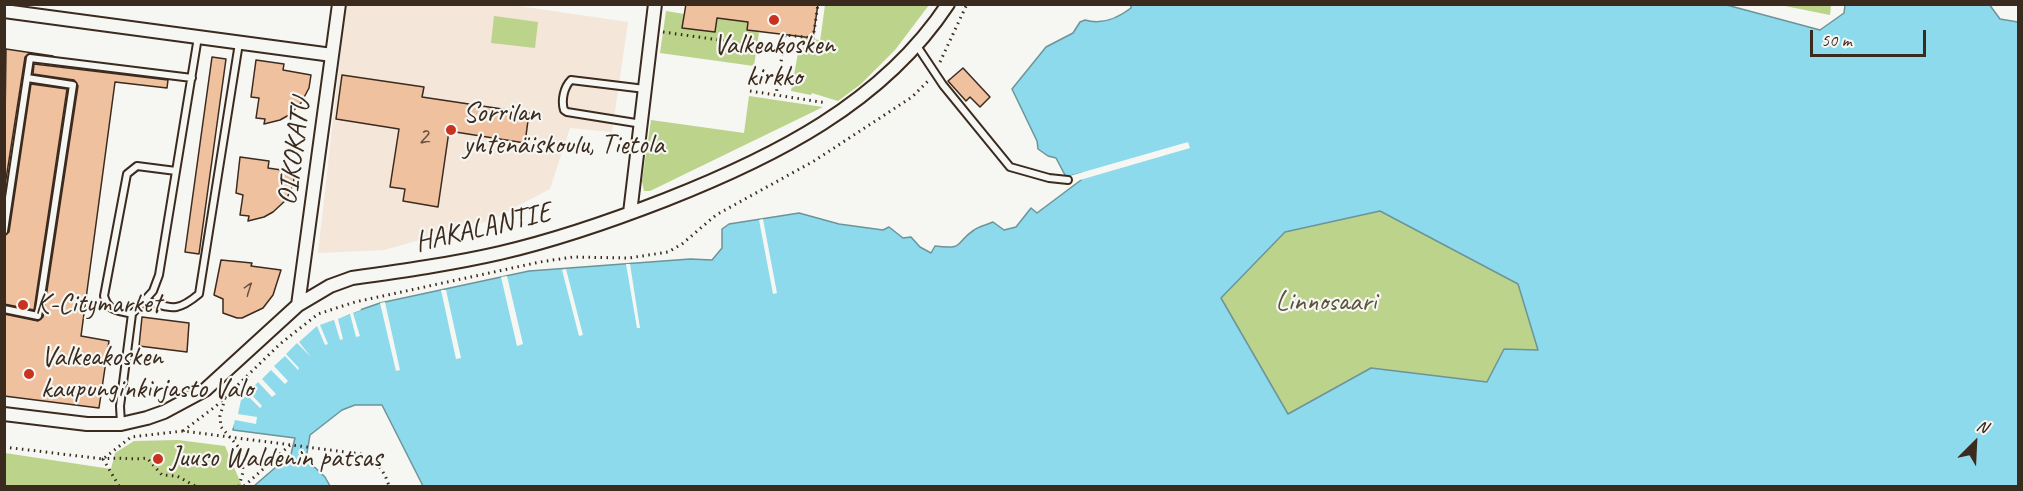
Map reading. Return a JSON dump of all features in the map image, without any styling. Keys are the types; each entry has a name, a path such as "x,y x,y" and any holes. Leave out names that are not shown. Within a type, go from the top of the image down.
{"street":[{"name":"OIKOKATU","path":"298,305 339,4"},
{"path":"630,213 655,4"},
{"name":"HAKALANTIE","path":"4,414 87,423 121,424 147,418 164,412 205,390 298,305 330,286 352,278 501,253 630,213 723,177 796,140 869,91 917,46 948,4"},
{"path":"4,11 332,55"}],"lane":[{"path":"121,424 120,406 132,314 153,291 159,275 198,37"},
{"path":"146,301 176,309 188,304 199,294 239,43"},
{"path":"917,46 943,85 1010,166 1049,178 1068,180"},
{"path":"4,231 30,58 192,78"},
{"path":"4,309 38,316 73,85 27,78"},
{"path":"642,124 567,112 562,106 565,89 571,80 646,89"},
{"path":"132,314 113,309 107,305 104,296 128,174 137,166 176,171"}],"path":[{"path":"776,95 785,35 813,39 818,4"},
{"path":"652,31 783,49"},
{"path":"750,91 832,104"},
{"path":"225,396 220,416 221,427 242,451 243,472 238,486"},
{"path":"103,459 131,437 183,431 361,454 374,460 384,471 388,485"},
{"path":"244,486 290,445"},
{"path":"4,447 103,459 147,458 162,475 177,476 195,486"},
{"path":"103,459 119,486"}],"shaded area":[{"name":"Sorrilan yhtenäiskoulu, Tietola","path":"505,4 628,22 612,132 570,128 550,189 489,221 384,250 318,253 346,5"}],"green space":[{"path":"825,4 929,5 895,50 861,84 838,101 812,93 811,95 791,91 801,37 819,40 819,49"},
{"path":"1780,5 1831,5 1830,15"},
{"path":"666,11 684,14 683,28 715,32 717,18 748,22 747,30 759,32 754,66 660,53"},
{"path":"494,16 538,22 535,48 491,43"},
{"path":"749,96 823,107 650,191 644,191 642,181 651,120 744,133"},
{"name":"Linnosaari","path":"1380,211 1518,284 1538,350 1488,382 1371,368 1288,414 1221,298 1285,232"},
{"path":"178,440 225,446 242,486 5,486 5,453 111,469 115,453 134,441"}],"water":[{"path":"1723,4 1820,30 1844,13 1845,5 1989,4 2000,19 2018,22 2018,486 423,486 382,405 355,405 342,410 310,435 306,459 325,477 330,486 254,486 291,454 295,438 233,430 234,411 240,398 311,327 380,303 529,271 690,259 712,260 722,248 722,229 729,224 799,213 839,224 883,230 889,227 903,238 911,237 920,247 931,253 935,246 956,246 976,229 993,222 1004,230 1016,227 1031,208 1037,213 1081,180 1082,173 1066,177 1056,158 1038,149 1037,141 1012,89 1046,47 1073,33 1080,22 1085,20 1097,22 1115,18 1131,8 1131,5","holes":["1380,211 1518,284 1538,350 1504,349 1487,382 1371,368 1288,414 1221,298 1285,232"]}],"pier":[{"path":"1188,142 1190,148 1073,182 1078,177 1068,180 1066,177"},
{"path":"763,219 777,293 773,294 759,220"},
{"path":"626,264 630,264 640,328 637,328"},
{"path":"566,269 583,335 579,336 562,270"},
{"path":"507,276 523,344 517,346 501,277"},
{"path":"441,290 446,290 461,358 456,359"},
{"path":"385,302 400,370 396,371 380,303"},
{"path":"360,307 361,310 353,313 360,336 356,337 350,314 338,319 343,339 340,340 334,320 320,325 328,344 325,345 317,326 299,342 311,357 297,343 286,354 299,368 298,370 285,356 274,366 288,381 285,384 271,370 262,379 276,394 272,397 258,382 249,392 262,406 260,408 247,395 241,400 238,414 257,417 256,424 235,420 233,428 230,428 231,411 238,396 312,324"}],"building":[{"name":"Valkeakosken kirkko","path":"686,4 818,4 813,38 747,30 748,22 717,18 715,32 682,28"},
{"path":"6,49 53,56 30,53 25,57 4,192"},
{"path":"212,57 226,59 199,254 185,252"},
{"path":"256,60 284,64 283,70 311,75 309,88 301,103 280,120 264,124 265,119 256,118 259,98 251,97"},
{"path":"34,64 168,80 167,88 115,82 81,336 109,341 99,408 4,396 4,314 38,321 43,317 78,86 74,80 33,74"},
{"path":"963,68 990,97 980,107 970,97 966,101 948,81"},
{"path":"342,75 424,87 422,97 529,113 525,143 449,131 438,207 403,201 405,189 390,187 399,129 336,119"},
{"path":"31,84 67,89 34,310 4,304 4,236 9,232"},
{"path":"240,157 269,161 268,168 295,172 293,185 286,200 264,217 248,221 249,216 240,215 243,195 236,193"},
{"path":"221,260 252,263 251,266 281,270 273,295 263,308 242,318 223,313 223,299 214,295"},
{"path":"142,317 189,323 187,352 139,346"}],"place":[{"name":"Valkeakosken kirkko","path":"774,20"},
{"name":"Sorrilan yhtenäiskoulu, Tietola","path":"451,130"},
{"name":"K-Citymarket","path":"23,305"},
{"name":"Valkeakosken kaupunginkirjasto Valo","path":"29,374"},
{"name":"Juuso Waldenin patsas","path":"158,459"}]}
